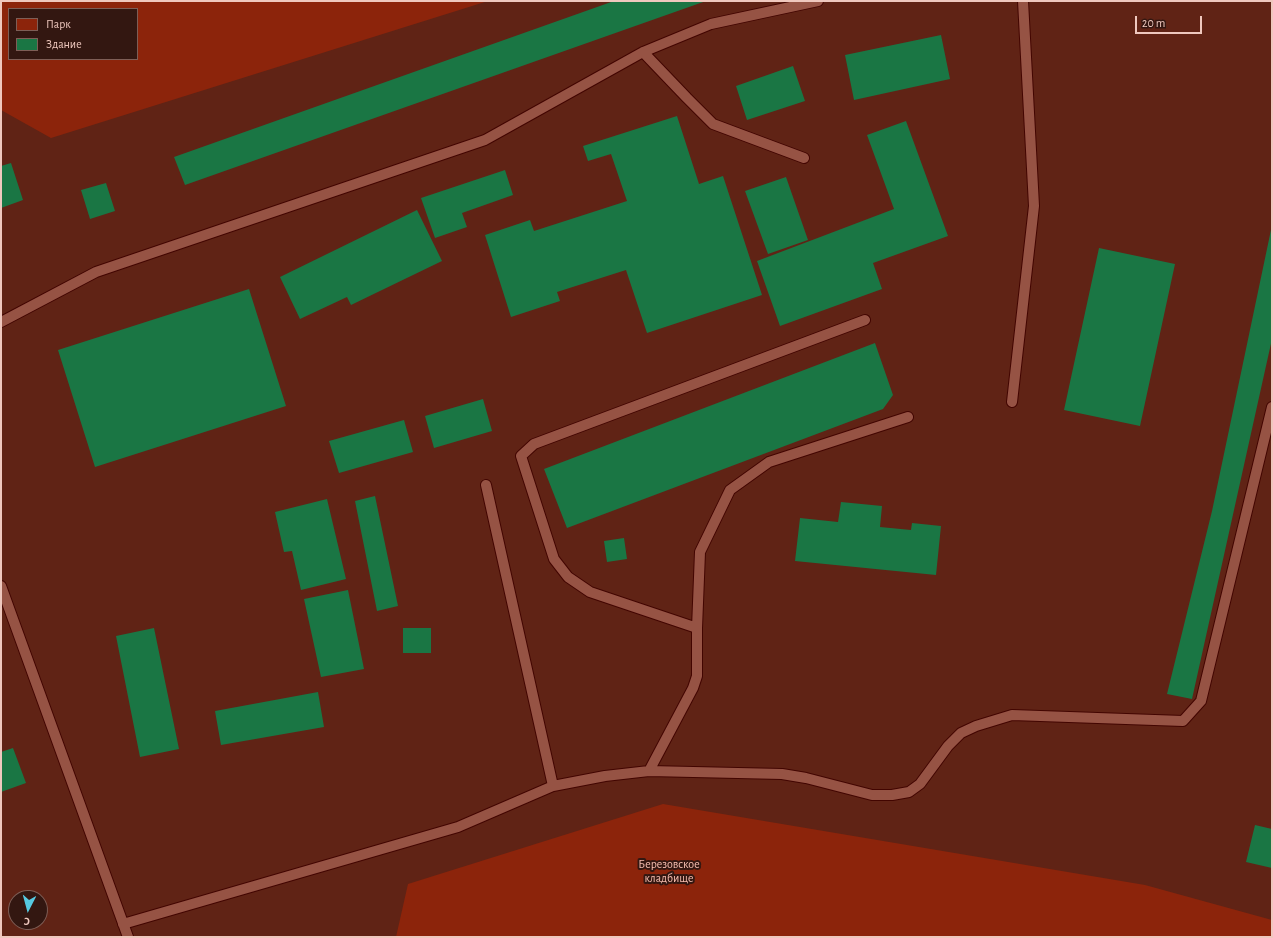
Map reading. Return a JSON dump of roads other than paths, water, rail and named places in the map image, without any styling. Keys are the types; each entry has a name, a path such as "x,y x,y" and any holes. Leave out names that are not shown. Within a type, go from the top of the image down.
{"lane":[{"path":"1,322 96,272 485,140 644,52 711,24 818,1"},
{"path":"1012,402 1034,206 1024,1"},
{"path":"644,52 713,124 804,158"},
{"path":"697,628 590,592 568,577 554,558 521,456 534,444 865,320"},
{"path":"124,924 458,827 553,786 605,776 648,771 782,774 806,778 872,795 892,795 909,792 920,784 948,746 962,733 976,726 1012,715 1183,721 1201,701 1272,407"},
{"path":"648,771 693,688 697,676 700,552 730,490 769,462 908,417"},
{"path":"486,485 553,786"},
{"path":"1,586 128,937"}],"park label":[{"name":"Березовское кладбище","path":"669,871"}]}
